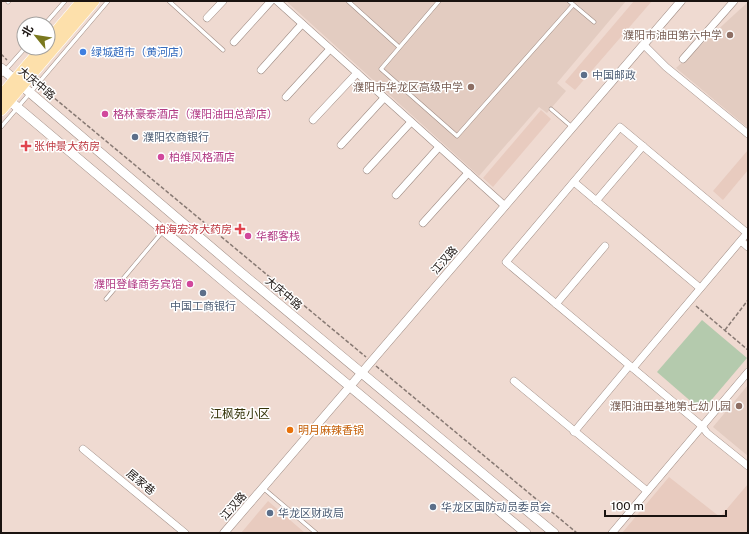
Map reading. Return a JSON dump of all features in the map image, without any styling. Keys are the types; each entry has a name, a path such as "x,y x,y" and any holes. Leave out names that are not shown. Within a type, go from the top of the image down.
{"main road":[{"path":"56,32 82,1"},
{"path":"1,110 6,98 22,86 94,1"},
{"path":"22,86 38,56"},
{"name":"大庆中路","path":"2,72 22,86 554,533"},
{"path":"6,98 526,533"}],"street":[{"path":"207,18 223,1"},
{"path":"234,42 271,1"},
{"path":"276,1 505,206"},
{"name":"江汉路","path":"224,533 681,1"},
{"path":"683,59 734,1"},
{"path":"261,70 302,24"},
{"path":"644,45 666,67 748,134"},
{"path":"286,97 330,49"},
{"path":"313,120 357,73"},
{"path":"341,145 384,98"},
{"path":"367,170 411,122"},
{"path":"574,432 631,367 690,300 747,233 620,127 506,262 631,367 702,426 707,433 748,466"},
{"path":"596,201 643,146"},
{"path":"396,195 439,147"},
{"path":"423,223 468,173"},
{"path":"574,182 700,288"},
{"path":"741,241 748,247"},
{"path":"556,304 604,246"},
{"path":"612,533 748,372"},
{"path":"514,381 647,491"},
{"name":"居家巷","path":"83,449 185,533"}],"lane":[{"path":"52,16 65,1"},
{"path":"1,127 6,98 22,86 37,84 108,1"},
{"path":"169,1 223,50"},
{"path":"348,1 399,47"},
{"path":"439,1 381,69 457,136 573,4"},
{"path":"568,1 594,22"},
{"path":"2,72 18,56"},
{"path":"551,109 572,128"},
{"path":"106,299 164,230"},
{"path":"263,488 316,533"}],"path":[{"path":"1,54 12,63"},
{"path":"37,84 577,533"},
{"path":"690,300 748,350"},
{"path":"725,330 748,300"}],"shaded area":[{"name":"濮阳市华龙区高级中学","path":"286,1 626,1 557,83 566,91 547,113 539,107 479,176"},
{"path":"634,1 652,1 575,90 565,82"},
{"name":"濮阳市油田第六中学","path":"748,2 748,128 676,68"},
{"path":"541,110 551,119 493,187 483,178"},
{"path":"748,150 748,170 723,200 713,191"},
{"name":"濮阳油田基地第七幼儿园","path":"748,385 748,456 713,427"},
{"path":"669,477 720,517 748,484 748,533 622,533"},
{"name":"华龙区财政局","path":"268,501 305,533 241,533"}],"green space":[{"path":"702,320 747,358 702,411 657,372"}],"place":[{"name":"濮阳市油田第六中学","path":"730,35"},
{"name":"绿城超市（黄河店）","path":"83,52"},
{"name":"中国邮政","path":"584,75"},
{"name":"濮阳市华龙区高级中学","path":"471,87"},
{"name":"格林豪泰酒店（濮阳油田总部店）","path":"105,114"},
{"name":"濮阳农商银行","path":"135,137"},
{"name":"张仲景大药房","path":"26,146"},
{"name":"柏维风格酒店","path":"161,157"},
{"name":"柏海宏济大药房","path":"240,229"},
{"name":"华都客栈","path":"248,236"},
{"name":"濮阳登峰商务宾馆","path":"190,284"},
{"name":"中国工商银行","path":"203,293"},
{"name":"濮阳油田基地第七幼儿园","path":"739,406"},
{"name":"明月麻辣香锅","path":"290,430"},
{"name":"华龙区国防动员委员会","path":"433,507"},
{"name":"华龙区财政局","path":"270,513"}],"district":[{"name":"江枫苑小区","path":"240,414"}]}
